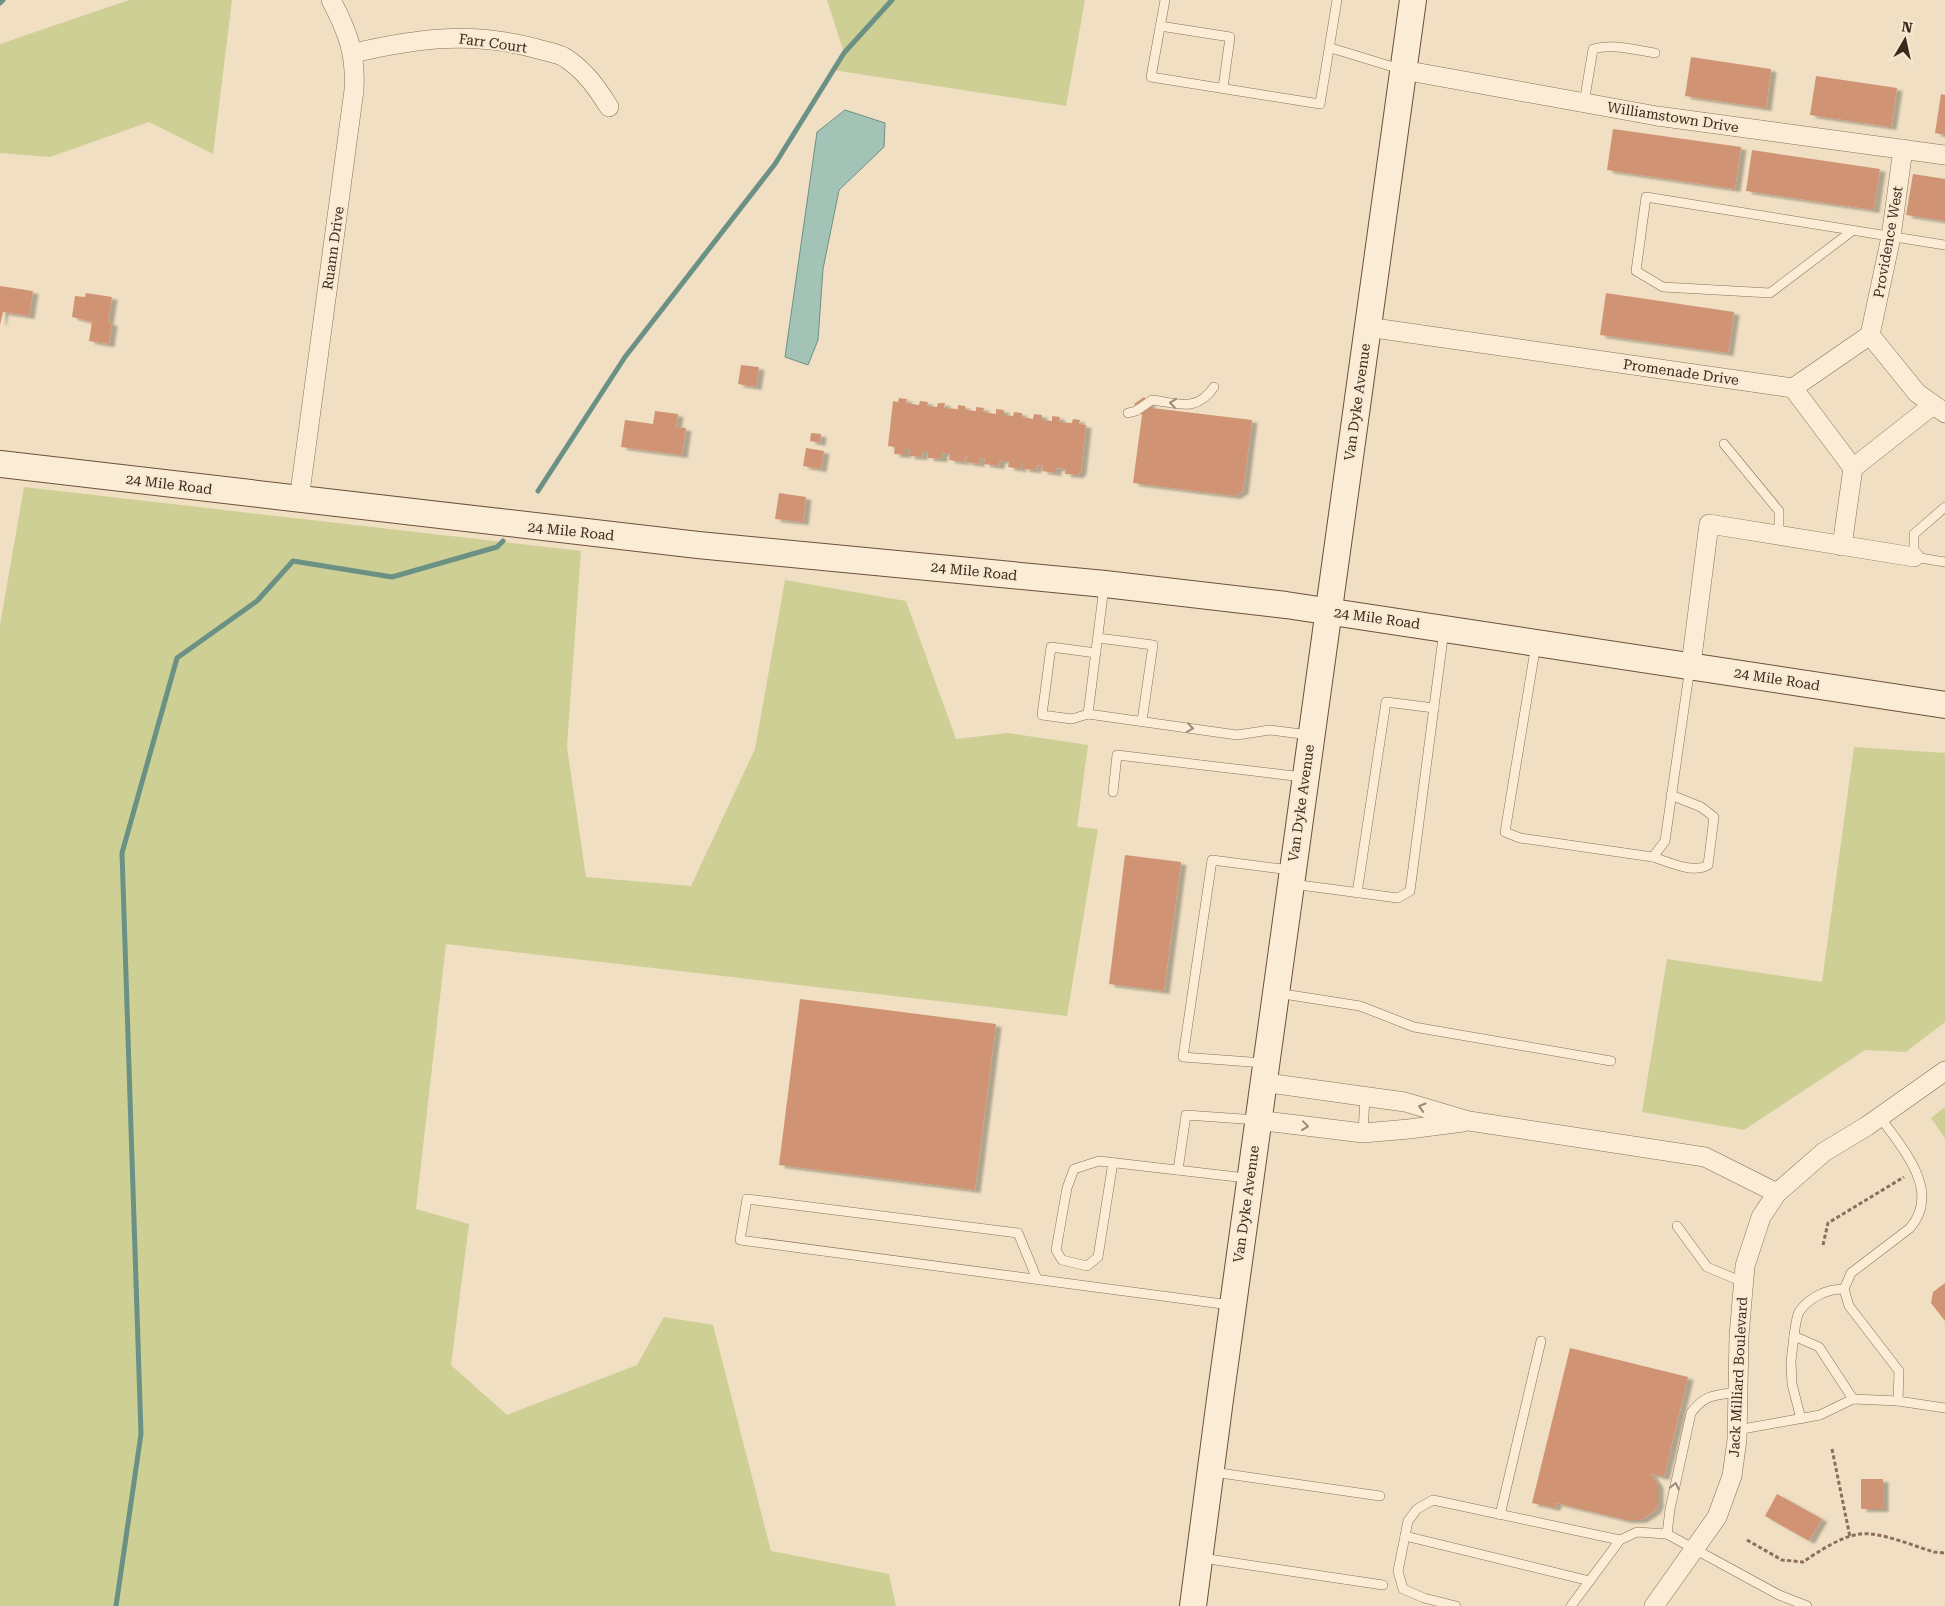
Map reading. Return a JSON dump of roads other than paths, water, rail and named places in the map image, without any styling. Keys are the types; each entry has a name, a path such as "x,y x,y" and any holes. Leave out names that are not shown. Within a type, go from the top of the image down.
{"street":[{"name":"Ruann Drive","path":"299,500 354,90 354,53 341,19 331,0"},
{"name":"Van Dyke Avenue","path":"1193,1606 1263,1072 1306,778 1413,0"},
{"name":"Farr Court","path":"354,53 403,42 459,37 519,44 566,57 592,79 609,107"},
{"name":"Williamstown Drive","path":"1403,70 1657,116 1945,155"},
{"name":"Providence West","path":"1870,335 1891,237 1903,149"},
{"name":"Promenade Drive","path":"1367,326 1793,388"},
{"path":"1842,546 1853,468 1793,388 1870,335 1917,393 1939,409 1853,468"},
{"name":"24 Mile Road","path":"0,464 698,545 1105,584 1328,610 1945,704"},
{"path":"1691,665 1709,524 1914,557"},
{"name":"Jack Milliard Boulevard","path":"1654,1606 1717,1517 1732,1476 1737,1430 1738,1336 1743,1282 1745,1266 1761,1217 1777,1193 1824,1152 1880,1117 1945,1071"},
{"path":"1263,1072 1365,1097 1405,1102 1469,1121 1705,1157 1777,1193"},
{"path":"1257,1120 1363,1133 1469,1121"}],"lane":[{"path":"1165,0 1151,77 1320,104 1331,48 1337,0"},
{"path":"1160,26 1230,37 1223,88"},
{"path":"1584,103 1593,49 1618,47 1655,53"},
{"path":"1331,48 1403,70"},
{"path":"1852,230 1770,293 1663,287 1636,271 1646,197 1852,230 1891,237 1945,245"},
{"path":"1128,413 1136,411 1152,400 1192,405 1202,401 1214,387"},
{"path":"1724,444 1779,511 1779,536"},
{"path":"1945,507 1914,534 1914,557 1945,562"},
{"path":"1088,714 1105,584"},
{"path":"1263,1072 1183,1057 1212,860 1357,892 1398,898 1410,891 1444,628"},
{"path":"1098,638 1153,645 1142,721"},
{"path":"1536,641 1505,832 1520,838 1653,857 1693,868 1702,868 1708,865 1714,816 1701,807 1671,795"},
{"path":"1096,653 1050,647 1042,715 1072,719 1088,714 1237,735 1270,730 1311,735"},
{"path":"1653,857 1665,841 1691,665"},
{"path":"1357,892 1386,702 1434,708"},
{"path":"1113,792 1117,756 1306,778"},
{"path":"1274,993 1360,1006 1414,1027 1611,1060"},
{"path":"1363,1133 1365,1097"},
{"path":"1178,1170 1186,1115 1257,1120"},
{"path":"1880,1117 1920,1177 1922,1207 1917,1220 1910,1228 1851,1273 1844,1290 1849,1306 1899,1371 1898,1401"},
{"path":"1113,1162 1098,1257 1088,1266 1062,1260 1056,1250 1067,1188 1074,1169 1098,1161 1113,1162 1249,1179"},
{"path":"1037,1279 1018,1234 747,1199 740,1240 1232,1306"},
{"path":"1677,1226 1707,1267 1743,1282"},
{"path":"1801,1419 1792,1384 1791,1361 1798,1314 1807,1303 1830,1290 1844,1290"},
{"path":"1794,1336 1819,1346 1853,1399"},
{"path":"1500,1515 1541,1341"},
{"path":"1668,1534 1670,1509 1691,1413 1699,1401 1708,1397 1738,1392"},
{"path":"1737,1430 1820,1415 1853,1399 1898,1401 1945,1408"},
{"path":"1210,1471 1380,1496"},
{"path":"1456,1606 1424,1598 1403,1589 1398,1571 1408,1521 1417,1508 1432,1500 1620,1540"},
{"path":"1571,1606 1620,1540 1637,1532 1668,1534 1779,1595 1807,1606"},
{"path":"1405,1536 1590,1581"},
{"path":"1199,1558 1382,1585"}],"waterway":[{"path":"0,3 3,0"},
{"path":"538,491 625,357 775,164 844,53 892,0"},
{"path":"116,1606 141,1434 122,853 177,658 257,601 293,561 392,577 497,547 503,541"}]}
